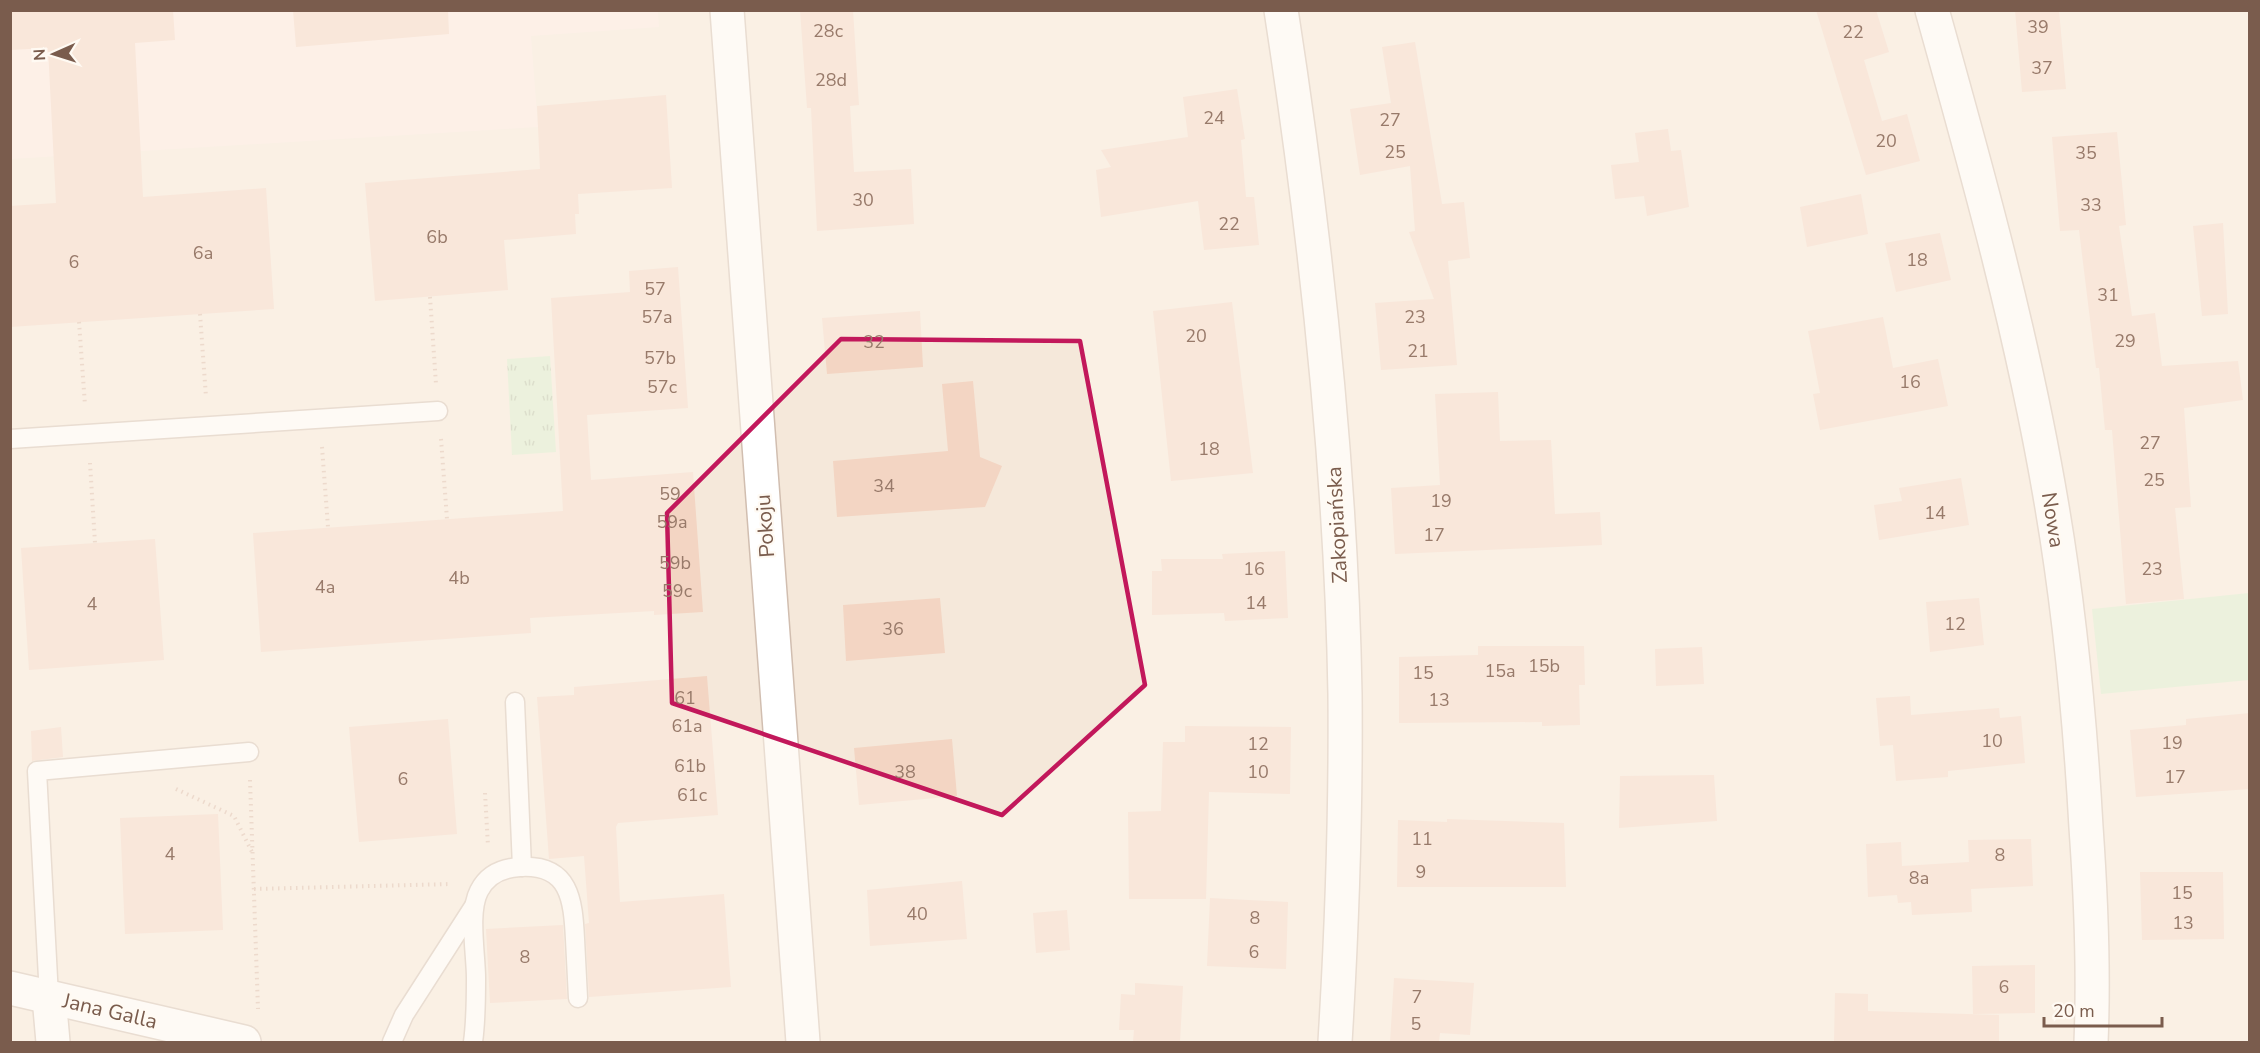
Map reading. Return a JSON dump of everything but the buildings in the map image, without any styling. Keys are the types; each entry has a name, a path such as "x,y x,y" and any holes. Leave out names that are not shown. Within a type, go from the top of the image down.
{"street":[{"name":"Pokoju","path":"727,10 803,1042"},
{"name":"Zakopiańska","path":"1281,10 1315,249 1330,410 1340,559 1345,694 1344,843 1335,1042"},
{"name":"Nowa","path":"1932,10 1998,256 2052,507 2072,652 2084,782 2090,887 2091,1042"},
{"name":"Jana Galla","path":"10,988 50,997 251,1031"},
{"path":"50,997 53,1042"}],"lane":[{"path":"10,439 438,411"},
{"path":"515,702 522,867"},
{"path":"50,997 37,771 249,752"},
{"path":"392,1042 404,1015 474,906 479,891 489,877 503,869 540,868 553,874 566,886 573,902 578,999"},
{"path":"473,1042 476,980 474,906"}],"path":[{"path":"200,314 207,426"},
{"path":"321,419 328,527"},
{"path":"249,752 254,889 251,1031"},
{"path":"172,787 234,816 253,854"},
{"path":"485,793 488,853"},
{"path":"254,889 460,884"}],"highlighted area":[{"path":"841,339 1080,341 1145,685 1002,815 672,703 667,513"}],"shaded area":[{"path":"11,11 2249,11 2249,1042 11,1042"},
{"path":"11,11 658,11 659,27 531,36 538,127 11,159"}],"green space":[{"path":"550,356 556,452 512,455 507,359"},
{"path":"2249,593 2249,680 2101,694 2092,609"}]}
